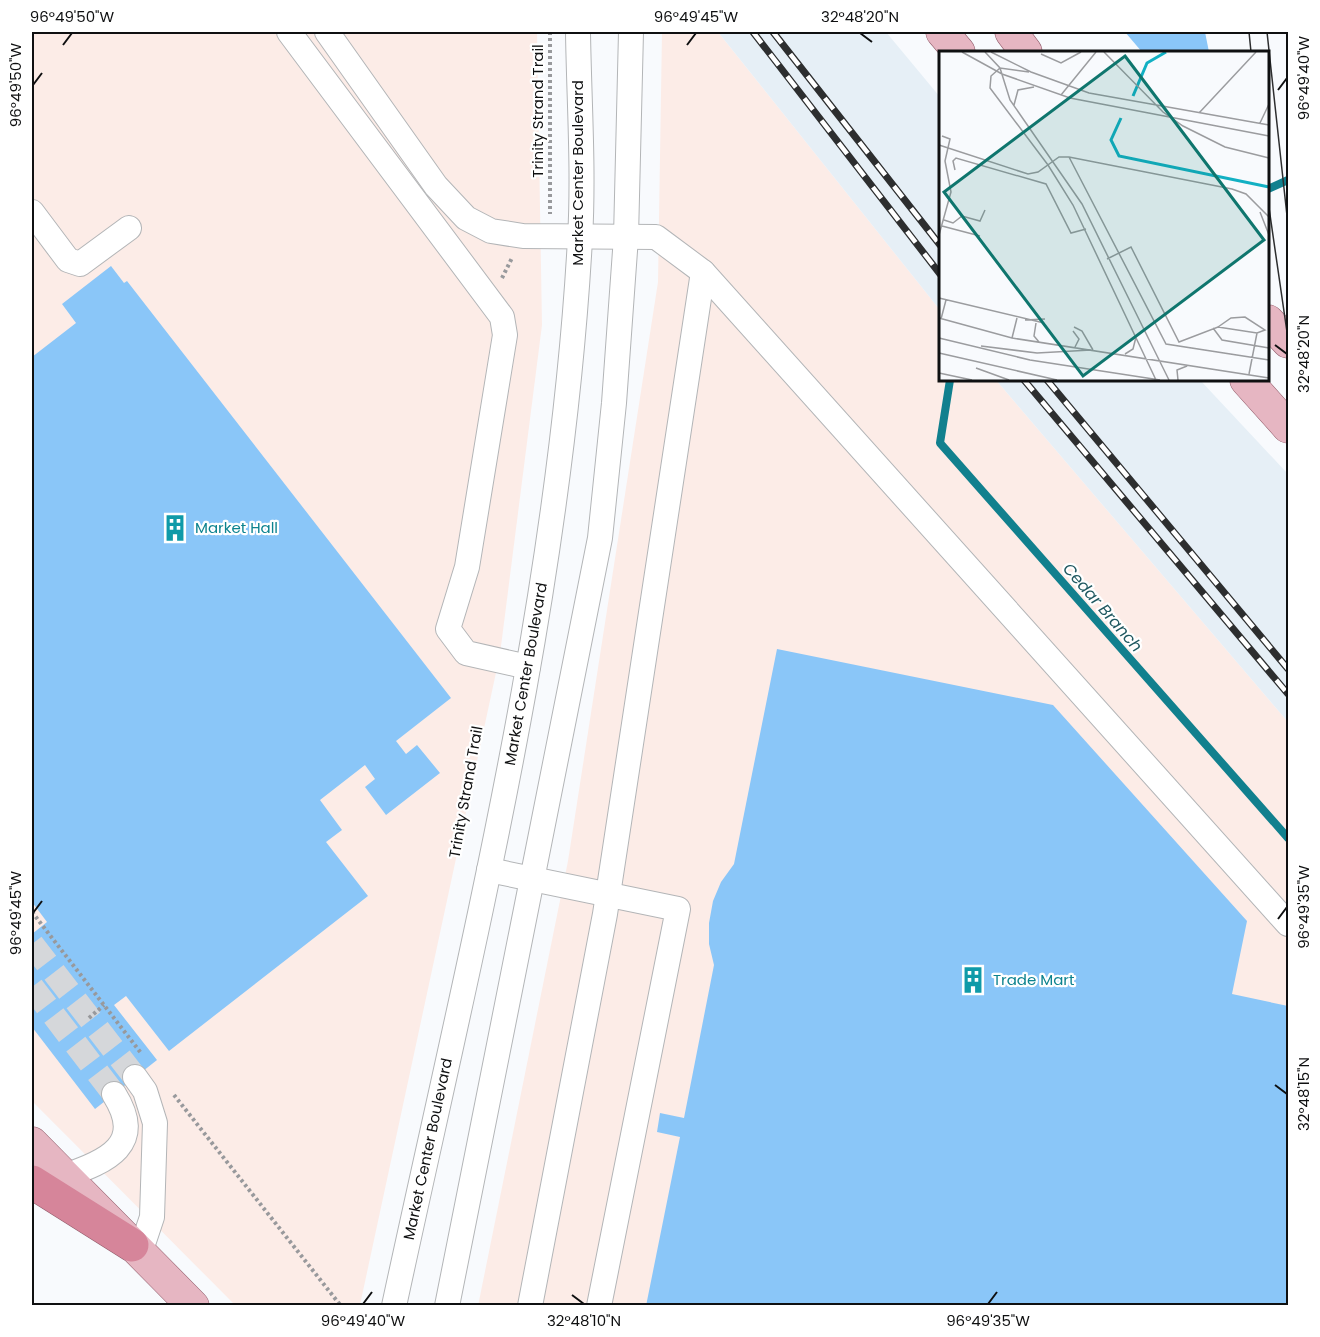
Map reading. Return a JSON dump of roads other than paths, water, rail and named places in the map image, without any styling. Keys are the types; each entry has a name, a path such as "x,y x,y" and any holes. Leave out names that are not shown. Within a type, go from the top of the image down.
{"highway":[{"path":"32,1182 136,1249"}],"main road":[{"path":"942,32 958,51"},
{"path":"1011,32 1025,51"},
{"path":"1269,322 1288,342"},
{"path":"1247,381 1288,428"},
{"path":"32,1143 193,1305"}],"street":[{"path":"289,32 502,317 505,335 467,567 448,629 466,653 528,667"},
{"path":"327,32 436,186 453,206 479,225 491,231 523,236 656,237 703,272 1288,924"},
{"name":"Market Center Boulevard","path":"394,1305 489,870 528,667 554,505 570,374 580,236 578,32"},
{"path":"447,1305 600,538 614,403 626,237 631,32"},
{"path":"32,212 68,260 80,264 129,228"},
{"path":"530,1305 602,926 703,272"},
{"path":"489,870 606,896 678,909 599,1305"},
{"path":"136,1249 152,1217 155,1123 140,1067"},
{"path":"65,1176 103,1163 116,1152 125,1127 120,1104 114,1094"}],"waterway":[{"name":"Cedar Branch","path":"1269,189 1288,180"},
{"name":"Cedar Branch","path":"950,381 940,443 1288,838"}],"tunnel":[{"path":"32,944 135,1077"},
{"path":"32,987 114,1094"}],"tram line":[{"path":"1249,32 1251,51"},
{"path":"1267,32 1288,225"},
{"path":"1269,208 1288,339"}],"railway":[{"path":"753,32 939,273"},
{"path":"773,32 939,244"},
{"path":"1025,381 1288,694"},
{"path":"1048,381 1288,669"}],"place":[{"name":"Market Hall","path":"175,528"},
{"name":"Trade Mart","path":"973,980"}]}
